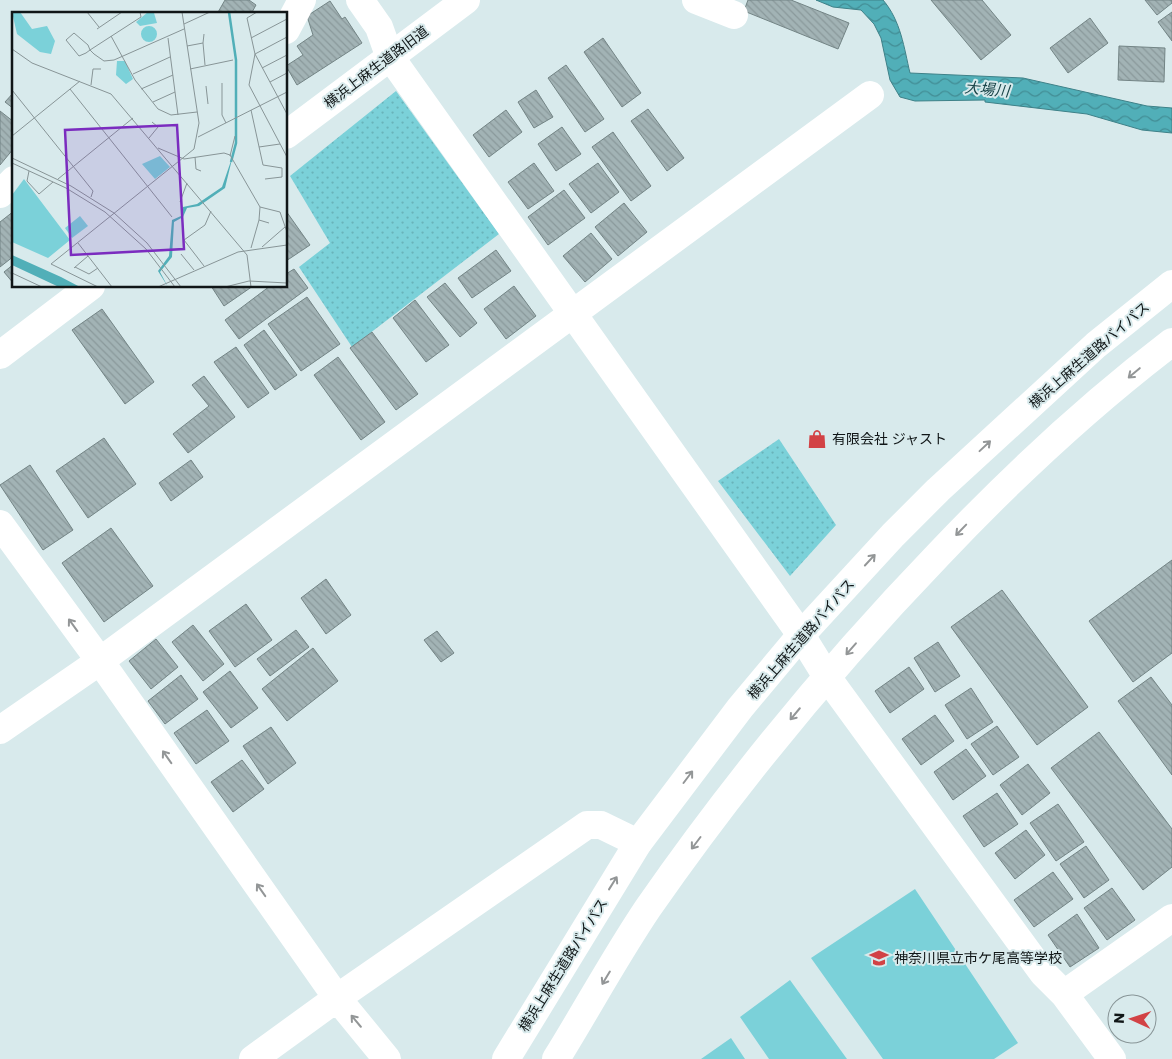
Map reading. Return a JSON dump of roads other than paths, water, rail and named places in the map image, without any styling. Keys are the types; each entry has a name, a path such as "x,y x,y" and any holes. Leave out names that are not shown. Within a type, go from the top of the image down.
{"street":[{"path":"288,26 302,0"},
{"path":"360,0 379,26 389,55 573,311 801,635 827,677 1043,973 1064,994 1112,1059"},
{"name":"横浜上麻生道路旧道","path":"288,133 389,55 466,0"},
{"path":"696,0 734,14"},
{"path":"0,730 100,661 573,311 870,95"},
{"path":"0,194 12,181"},
{"name":"横浜上麻生道路バイパス","path":"506,1059 638,843 740,708 801,635 893,535 938,490 1096,345 1172,284"},
{"path":"0,355 88,288"},
{"path":"556,1059 648,909 791,718 887,608 995,495 1074,424 1172,342"},
{"path":"0,524 100,661 337,998 387,1059"},
{"path":"253,1059 337,998 588,825 601,826 638,843"},
{"path":"1064,994 1172,918"}],"water":[{"name":"大場川","path":"816,0 883,0 898,26 910,73 1023,78 1147,106 1172,108 1172,133 1142,130 1087,114 985,102 985,100 915,101 900,97 890,80 881,38 874,24 861,10 833,7"}],"place":[{"name":"有限会社 ジャスト","path":"817,439"},
{"name":"神奈川県立市ケ尾高等学校","path":"879,958"}]}
